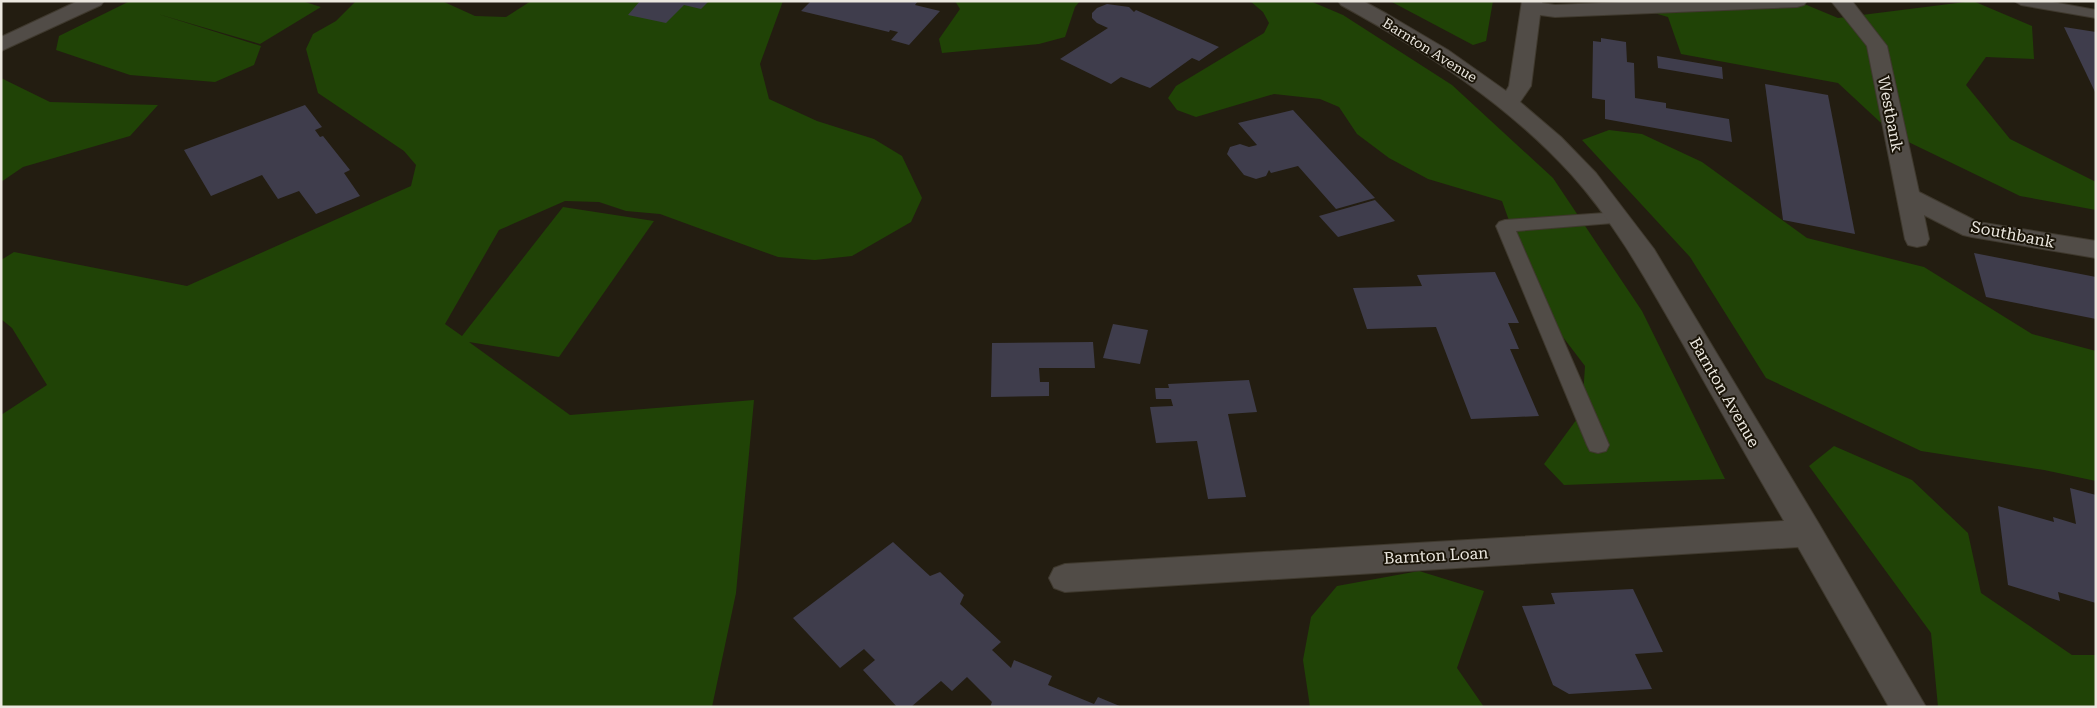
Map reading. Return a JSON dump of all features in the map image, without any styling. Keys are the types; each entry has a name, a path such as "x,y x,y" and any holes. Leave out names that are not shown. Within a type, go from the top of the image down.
{"street":[{"path":"1,45 94,1"},
{"name":"Barnton Avenue","path":"1348,1 1424,43 1468,71 1509,103 1541,130 1578,168 1619,218 1645,255 1908,707"},
{"path":"1509,103 1520,86 1532,5 1555,11 1797,1"},
{"name":"Westbank","path":"1841,1 1855,16 1877,46 1917,238"},
{"name":"Southbank","path":"1907,196 1972,228 2096,250"},
{"name":"Barnton Loan","path":"1065,578 1808,533"}],"lane":[{"path":"2022,1 2096,14"},
{"path":"1598,445 1505,226 1619,218"}],"green space":[{"path":"130,1 302,1 321,7 260,44 158,14 261,46 254,65 215,82 130,75 56,50 59,36"},
{"path":"356,1 442,1 475,16 506,17 531,1 783,1 760,64 769,99 817,121 874,139 902,156 922,198 911,222 852,256 815,260 778,257 660,214 626,211 599,202 565,201 499,230 445,324 462,336 563,207 654,221 559,357 469,342 570,415 754,400 736,593 712,707 1,707 1,415 47,385 12,328 1,319 1,260 14,252 187,286 411,186 416,165 404,151 318,93 306,49 313,34 336,21"},
{"path":"955,1 1080,1 1075,7 1065,37 1039,44 942,53 939,39 960,9"},
{"path":"1250,1 1310,1 1343,15 1452,85 1553,178 1642,311 1725,479 1564,485 1544,464 1582,412 1585,366 1540,307 1502,201 1428,179 1389,158 1357,134 1339,107 1320,99 1274,94 1196,117 1177,110 1168,98 1176,86 1264,33 1269,23 1263,12"},
{"path":"1390,1 1493,1 1486,41 1473,45"},
{"path":"1612,1 1797,1 1838,18 1973,1 2032,26 2034,59 1986,57 1966,85 2010,139 2096,182 2096,210 2020,196 1894,135 1838,83 1681,54 1668,17"},
{"path":"1,78 50,102 158,105 130,136 23,167 1,182"},
{"path":"1609,130 1642,134 1702,162 1807,238 1924,267 2032,334 2096,351 2096,481 2044,470 1921,451 1766,378 1690,257 1582,140"},
{"path":"1834,446 1912,480 1968,533 1981,593 2072,655 2096,655 2096,707 1938,707 1931,633 1809,466"},
{"path":"1419,571 1484,591 1457,668 1484,707 1310,707 1303,660 1311,617 1337,586"}],"building":[{"path":"640,1 709,1 701,9 684,5 666,23 628,15"},
{"path":"811,1 918,1 915,5 940,11 909,45 891,40 898,32 890,30 889,32 801,11"},
{"path":"1107,4 1129,7 1134,12 1136,10 1219,47 1199,61 1192,58 1150,88 1121,77 1111,84 1060,59 1108,28 1097,23 1092,18 1092,13 1097,8"},
{"path":"2064,27 2096,32 2096,94"},
{"path":"1601,38 1626,42 1627,62 1634,63 1635,98 1666,103 1666,108 1729,119 1732,142 1605,119 1605,100 1592,98 1593,41 1601,42"},
{"path":"1657,56 1722,67 1723,79 1658,68"},
{"path":"1765,84 1828,95 1855,234 1783,220"},
{"path":"305,105 322,127 315,130 320,137 323,136 350,170 344,173 360,196 316,214 299,191 278,199 262,175 211,196 184,150"},
{"path":"1293,110 1375,198 1336,209 1298,166 1271,173 1269,170 1266,176 1256,179 1244,175 1227,154 1230,147 1240,144 1249,147 1257,145 1238,123"},
{"path":"1375,200 1395,221 1338,237 1319,216"},
{"path":"1974,253 2096,277 2096,319 1986,297"},
{"path":"1495,272 1519,323 1508,323 1519,349 1510,349 1539,416 1471,419 1436,327 1367,329 1353,288 1422,286 1417,275"},
{"path":"1113,324 1148,330 1140,364 1103,358"},
{"path":"1093,342 1095,368 1039,368 1040,382 1049,382 1049,396 991,397 992,343"},
{"path":"1249,380 1257,412 1228,414 1246,497 1208,499 1197,441 1156,443 1150,407 1173,406 1171,399 1156,399 1155,388 1169,388 1168,384"},
{"path":"2070,488 2096,495 2096,603 2058,592 2060,601 2008,585 1998,506 2054,522 2053,517 2076,524"},
{"path":"893,542 930,576 940,572 964,595 960,604 1001,642 992,650 1011,668 1014,660 1052,676 1048,685 1094,704 1098,697 1122,707 990,707 992,702 967,677 952,691 941,681 911,707 897,707 863,670 875,660 864,649 840,668 793,618"},
{"path":"1633,589 1663,652 1635,654 1652,689 1569,694 1553,685 1522,606 1555,604 1551,593"}]}
